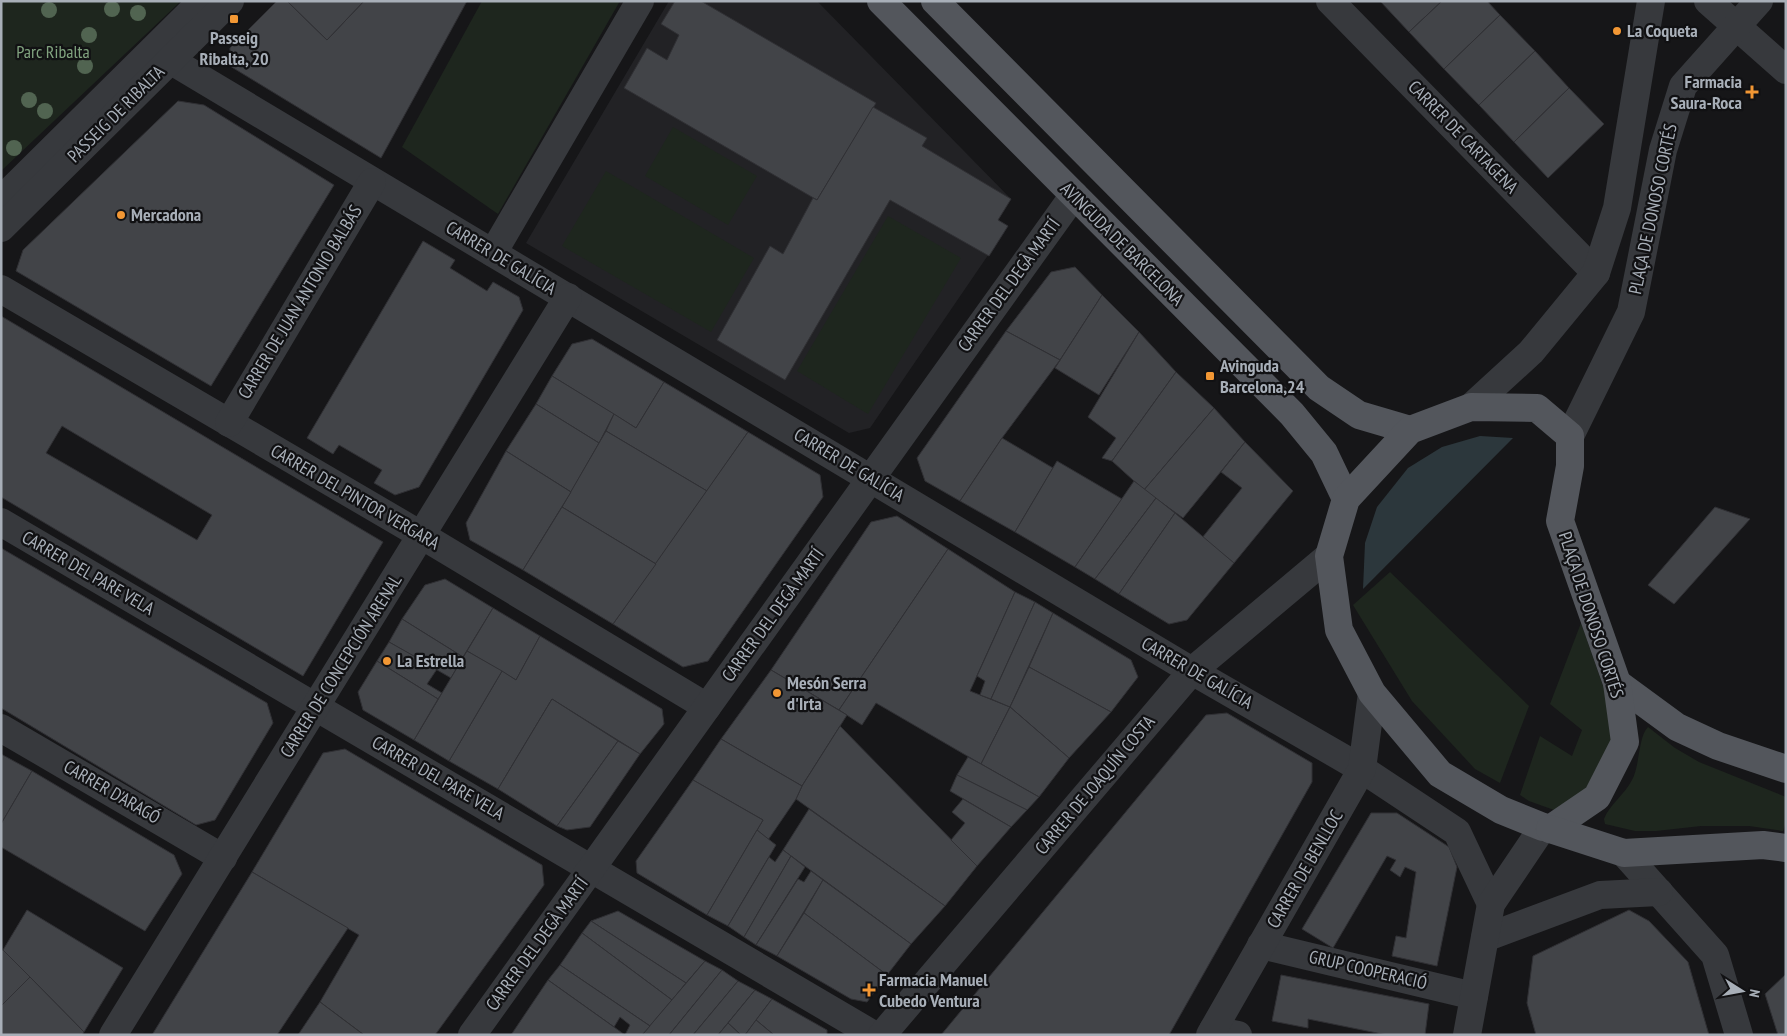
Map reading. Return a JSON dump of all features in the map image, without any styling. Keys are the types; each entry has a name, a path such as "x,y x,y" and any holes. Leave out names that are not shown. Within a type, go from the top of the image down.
{"main road":[{"name":"AVINGUDA DE BARCELONA","path":"881,1 1292,414 1324,453 1346,500"},
{"path":"935,1 1319,388 1359,415 1410,430"},
{"name":"PLAÇA DE DONOSO CORTÉS","path":"1471,407 1537,408 1570,436 1570,466 1560,521 1617,683 1626,742 1597,797 1547,828 1501,810 1440,774 1372,693 1339,630 1329,556 1346,500 1410,430 1471,407"},
{"path":"1617,683 1677,727 1718,746 1786,769"},
{"path":"1547,828 1624,852 1763,845 1786,848"}],"street":[{"name":"PASSEIG DE RIBALTA","path":"1,200 202,1"},
{"name":"PASSEIG DE RIBALTA","path":"1,228 230,1"},
{"path":"492,253 640,1"},
{"name":"CARRER DE CARTAGENA","path":"1330,1 1596,273"},
{"name":"PLAÇA DE DONOSO CORTÉS","path":"1471,407 1531,352 1596,273 1617,208 1651,1"},
{"path":"1708,1 1786,70"},
{"name":"PLAÇA DE DONOSO CORTÉS","path":"1570,436 1631,312 1663,150 1683,86 1759,1"},
{"name":"CARRER DE GALÍCIA","path":"170,60 1192,670 1362,769 1457,832 1491,904"},
{"name":"CARRER DE JUAN ANTONIO BALBÁS","path":"229,422 372,182"},
{"name":"CARRER DEL DEGÀ MARTÍ","path":"472,1035 1074,195"},
{"name":"CARRER DEL PINTOR VERGARA","path":"1,289 421,535 707,707"},
{"name":"CARRER DE CONCEPCIÓN ARENAL","path":"114,1035 568,297"},
{"name":"CARRER DEL PARE VELA","path":"1,522 874,1035"},
{"name":"CARRER DE JOAQUÍN COSTA","path":"882,1035 1192,670 1329,556"},
{"name":"CARRER DE BENLLOC","path":"1221,1033 1261,945 1362,769 1372,693"},
{"name":"CARRER D'ARAGÓ","path":"1,728 223,858"},
{"path":"1467,1035 1491,904 1547,828"},
{"path":"1624,852 1715,955 1739,1035"},
{"path":"1485,938 1600,895 1659,892"},
{"name":"GRUP COOPERACIÓ","path":"1261,945 1474,996"}],"shaded area":[{"path":"669,1 817,1 1011,199 998,220 1008,226 870,428 849,433 526,243"},
{"path":"1480,436 1513,438 1363,589 1365,543 1377,507 1408,468 1442,447"}],"green space":[{"name":"Parc Ribalta","path":"1,1 181,1 1,171"},
{"path":"482,1 620,1 498,214 402,147"},
{"path":"673,127 757,176 728,225 645,176"},
{"path":"606,171 754,258 711,332 562,246"},
{"path":"888,216 961,258 868,414 797,371"},
{"path":"1390,572 1529,706 1500,783 1475,769 1412,701 1353,605"},
{"path":"1581,623 1617,726 1608,757 1585,791 1554,810 1529,801 1520,795 1540,736 1572,756 1582,730 1550,704"},
{"path":"1648,727 1675,748 1699,762 1786,797 1786,822 1783,831 1749,826 1701,826 1656,831 1635,831 1605,824 1604,819 1607,814 1626,790 1635,774 1642,738"}],"building":[{"path":"277,1 287,1 327,40 364,1 467,1 381,158 230,66 230,48"},
{"path":"287,1 364,1 327,40"},
{"path":"675,1 701,1 876,103 817,200 624,88 647,48 667,60 679,35 661,24"},
{"path":"1380,1 1442,1 1409,32"},
{"path":"1442,1 1487,1 1500,15 1444,69 1409,32"},
{"path":"1500,15 1535,51 1479,105 1444,69"},
{"path":"1535,51 1569,88 1514,142 1479,105"},
{"path":"1569,88 1604,124 1548,178 1514,142"},
{"path":"178,101 204,105 334,185 211,386 16,271 23,250"},
{"path":"873,107 927,138 922,146 1011,199 998,220 1008,226 989,256 890,200 785,380 717,340 770,246 783,254 813,198 817,200"},
{"path":"423,241 455,260 450,268 487,291 493,282 519,297 523,310 419,487 395,495 374,483 382,470 339,445 333,454 307,438"},
{"path":"1075,267 1102,295 1060,360 1006,331 1051,272"},
{"path":"1102,295 1139,332 1099,395 1055,368"},
{"path":"1,316 383,542 303,676 1,497","holes":["62,426 212,515 197,540 46,453"]},
{"path":"1006,331 1060,360 1002,438 960,501 925,481 917,458"},
{"path":"1139,332 1176,372 1112,461 1102,458 1116,438 1088,417"},
{"path":"592,339 664,382 636,428 552,376 572,344"},
{"path":"1176,372 1214,408 1144,490 1112,461"},
{"path":"552,376 614,414 599,443 536,404"},
{"path":"664,382 748,432 707,491 606,431 614,414 636,428"},
{"path":"536,404 599,443 571,492 506,451"},
{"path":"1214,408 1245,442 1183,518 1144,490"},
{"path":"606,431 707,491 656,564 562,507"},
{"path":"748,432 820,475 823,497 708,661 683,667 613,624"},
{"path":"1002,438 1053,468 1015,532 960,501"},
{"path":"1245,442 1293,491 1234,563 1202,538 1242,488 1221,472"},
{"path":"506,451 571,492 523,570 470,540 466,523"},
{"path":"1057,461 1122,499 1075,567 1015,532"},
{"path":"1134,481 1156,498 1095,579 1075,567"},
{"path":"1156,498 1175,513 1119,594 1095,579"},
{"path":"562,507 656,564 613,624 523,570"},
{"path":"1715,507 1750,519 1674,604 1648,585"},
{"path":"1175,513 1234,563 1187,620 1169,624 1119,594"},
{"path":"897,516 948,549 839,710 771,670 871,522"},
{"path":"1,548 267,703 273,723 215,820 196,825 1,708"},
{"path":"948,549 1015,592 970,691 1010,707 981,764 876,703 862,725 839,710"},
{"path":"445,579 493,608 463,657 402,619 425,585"},
{"path":"1015,592 1035,602 991,699 980,695 985,681 977,676"},
{"path":"1035,602 1053,613 1010,707 991,699"},
{"path":"493,608 540,636 516,680 467,651"},
{"path":"1053,613 1131,660 1138,677 1111,712 1029,667"},
{"path":"402,619 463,657 451,678 389,642"},
{"path":"540,636 662,709 664,724 640,754 552,699 498,789 449,761 502,671 516,680"},
{"path":"389,642 437,669 427,684 442,693 438,699 377,661"},
{"path":"467,651 502,671 449,761 414,740"},
{"path":"377,661 438,699 414,740 363,710 358,692"},
{"path":"1029,667 1111,712 1069,758 1010,707"},
{"path":"771,670 847,715 802,786 721,739"},
{"path":"552,699 618,741 557,826 498,789"},
{"path":"1010,707 1069,758 1039,797 981,764"},
{"path":"1227,713 1312,763 1312,782 1169,1035 941,1035 1206,715"},
{"path":"840,726 977,866 945,906 796,799 802,786"},
{"path":"721,739 802,786 796,799 768,840 757,830 763,820 693,780"},
{"path":"618,741 640,754 590,827 567,830 557,826"},
{"path":"345,749 542,865 544,885 435,1035 364,1035 320,1002 359,935 252,872 323,753"},
{"path":"1,754 32,771 1,824"},
{"path":"968,757 1039,797 1027,810 957,775"},
{"path":"32,771 174,855 182,874 145,931 1,847 1,824"},
{"path":"957,775 1027,810 1011,827 950,791"},
{"path":"693,780 763,820 707,915 637,873 636,861"},
{"path":"963,799 1011,827 977,866 951,840 965,823 952,812"},
{"path":"809,809 945,906 911,944 783,850"},
{"path":"1371,813 1397,813 1449,847 1457,867 1437,966 1392,956 1396,936 1406,938 1416,872 1405,867 1400,877 1390,870 1396,860 1387,856 1333,948 1302,929"},
{"path":"757,830 776,845 728,926 707,915"},
{"path":"783,850 791,856 744,937 728,926 769,857 775,862"},
{"path":"791,856 805,867 756,945 744,937"},
{"path":"811,871 823,880 777,956 756,945 798,879 804,882"},
{"path":"252,872 348,928 277,1035 152,1035"},
{"path":"823,880 911,944 887,975 804,913"},
{"path":"27,910 123,968 84,1032 3,950"},
{"path":"1629,910 1649,921 1688,962 1709,1035 1536,1035 1527,1003 1533,956"},
{"path":"618,911 705,961 686,983 591,921"},
{"path":"804,913 887,975 867,1002 851,999 777,956"},
{"path":"591,921 686,983 672,1000 582,933"},
{"path":"582,933 672,1000 650,1026 560,965"},
{"path":"3,950 30,977 1,1006 1,952"},
{"path":"705,961 722,970 669,1035 642,1035"},
{"path":"560,965 650,1026 642,1035 625,1035 630,1025 620,1017 614,1027 548,980"},
{"path":"722,970 738,981 693,1035 669,1035"},
{"path":"1786,974 1786,1035 1778,1035 1765,994"},
{"path":"1281,975 1429,1004 1425,1035 1387,1035 1308,1019 1308,1028 1272,1021"},
{"path":"30,977 84,1032 82,1035 1,1035 1,1006"},
{"path":"548,980 614,1027 625,1035 511,1035"},
{"path":"738,981 755,990 718,1035 693,1035"},
{"path":"755,990 772,999 745,1035 741,1035 728,1023"},
{"path":"772,999 827,1030 827,1035 774,1035 756,1020"},
{"path":"320,1002 364,1035 298,1035"},
{"path":"756,1020 774,1035 745,1035"},
{"path":"728,1023 741,1035 718,1035"}],"place":[{"name":"Passeig Ribalta, 20","path":"234,19"},
{"name":"La Coqueta","path":"1617,31"},
{"name":"Farmacia Saura-Roca","path":"1752,92"},
{"name":"Mercadona","path":"121,215"},
{"name":"Avinguda Barcelona,24","path":"1210,376"},
{"name":"La Estrella","path":"387,661"},
{"name":"Mesón Serra d'Irta","path":"777,693"},
{"name":"Farmacia Manuel Cubedo Ventura","path":"869,990"}]}
